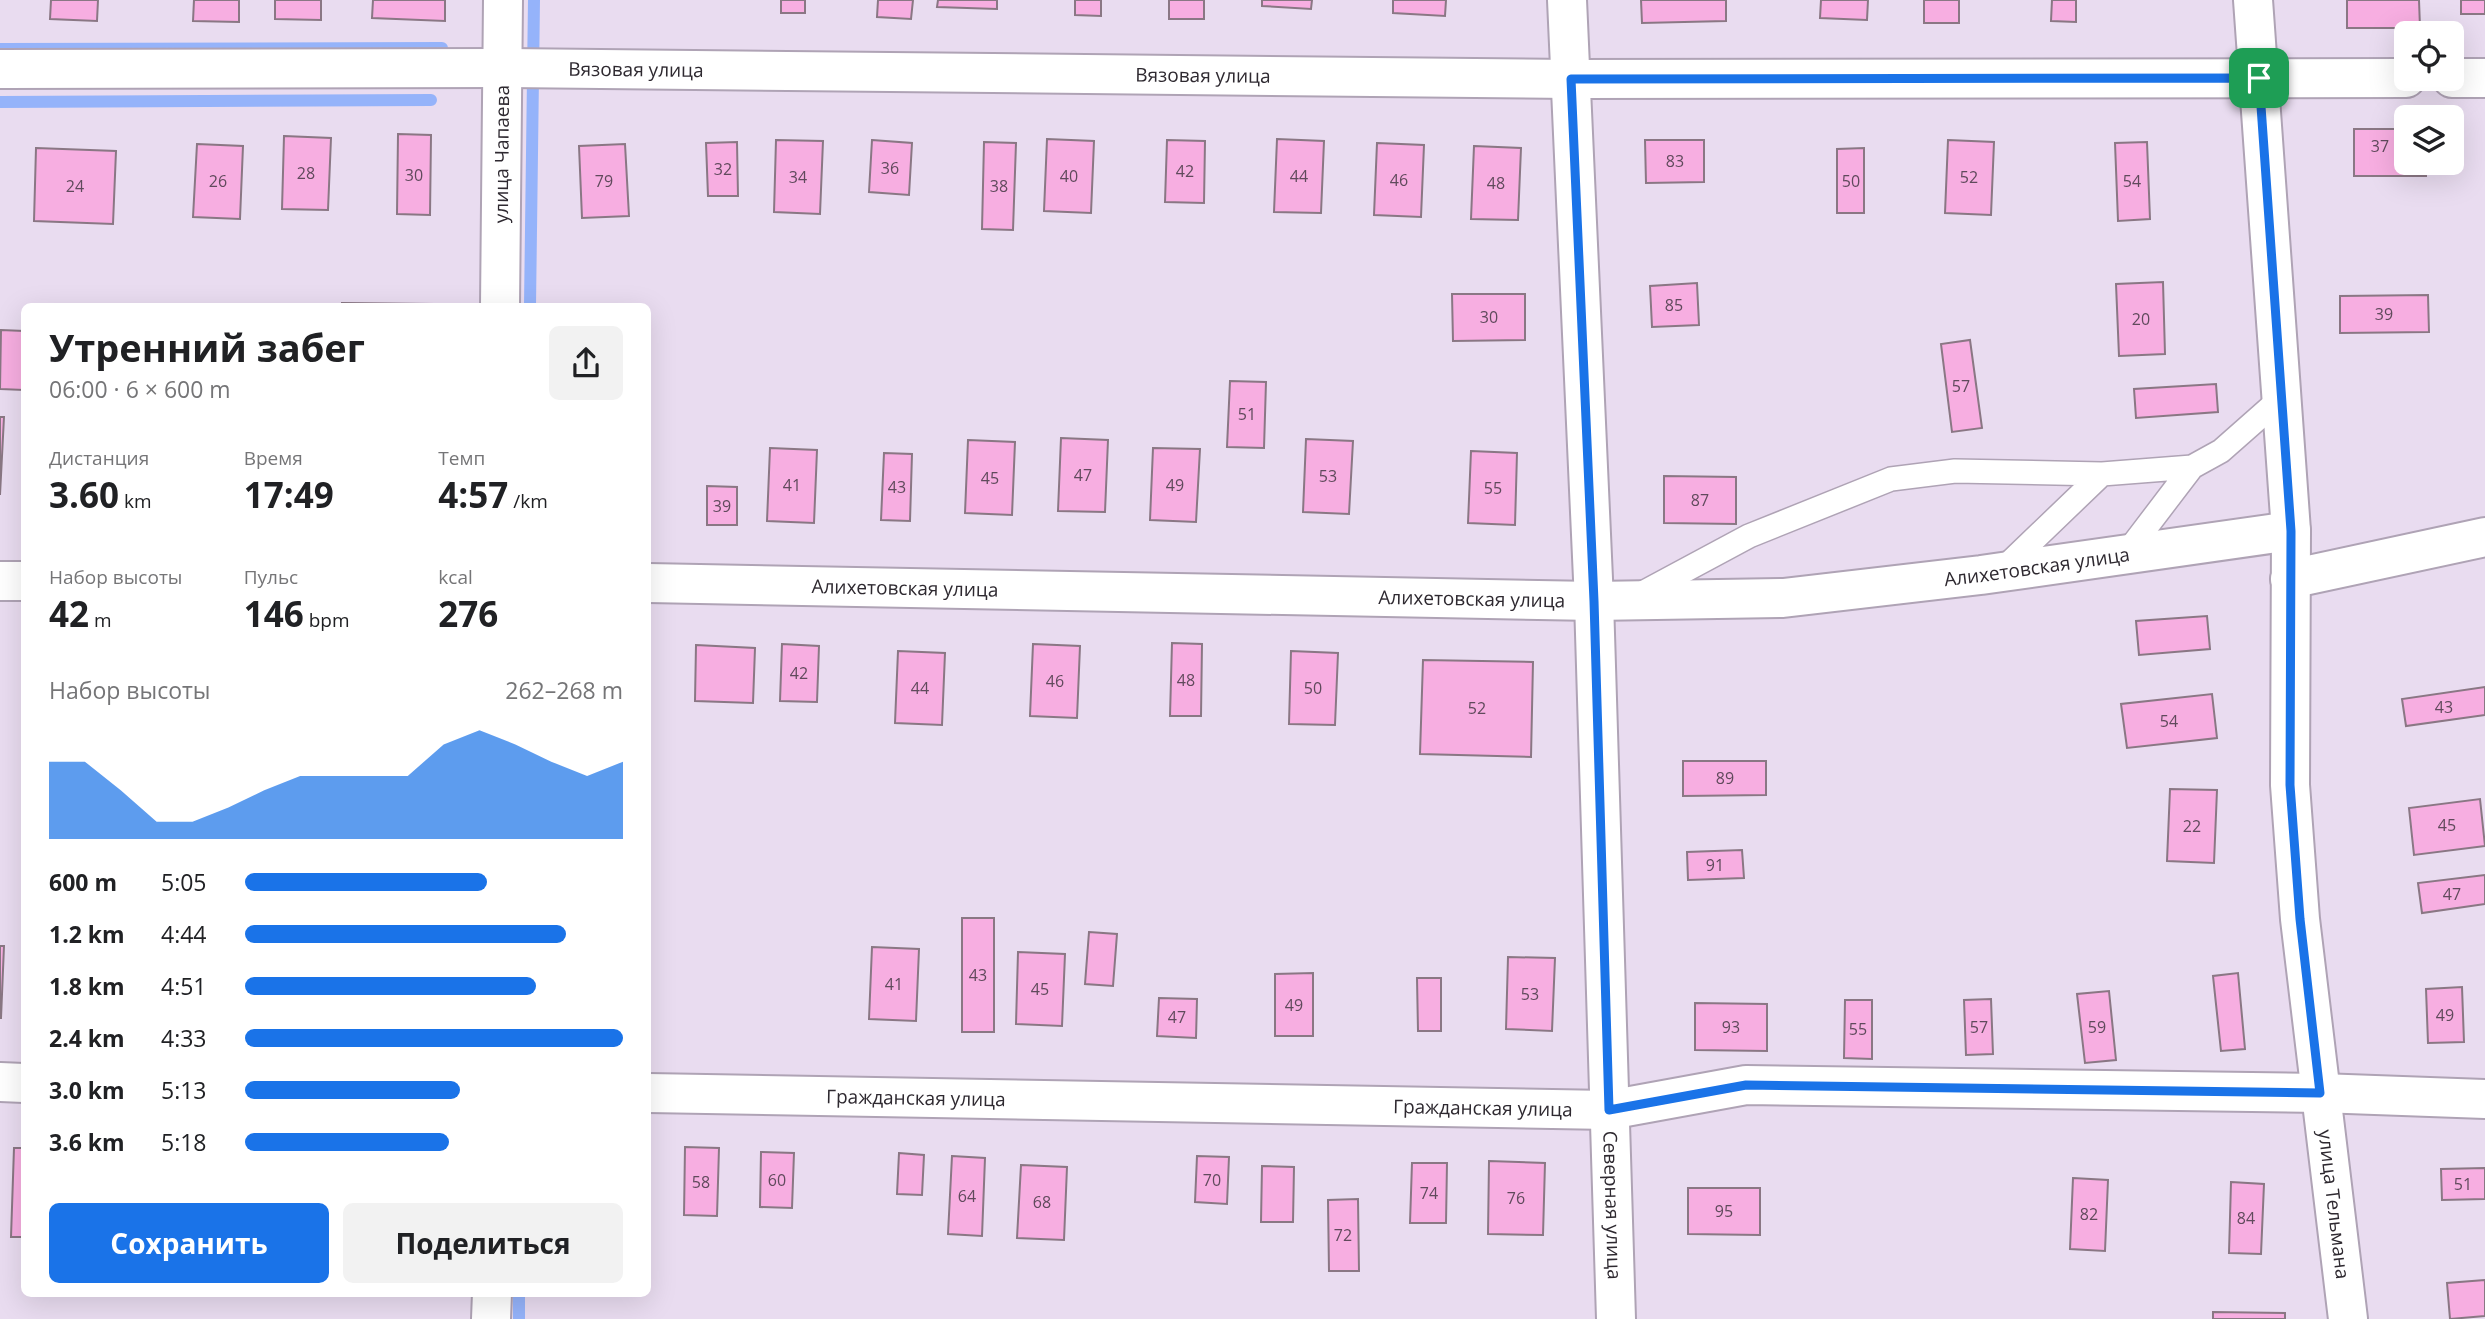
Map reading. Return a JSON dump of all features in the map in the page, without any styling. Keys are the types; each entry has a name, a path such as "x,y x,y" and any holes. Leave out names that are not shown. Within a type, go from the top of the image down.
{"street":[{"name":"улица Чапаева","path":"500,303 503,0"},
{"name":"Северная улица","path":"1567,0 1612,600 1609,1110 1616,1319"},
{"name":"улица Тельмана","path":"2253,0 2291,531 2290,785 2300,919 2348,1319"},
{"name":"Вязовая улица","path":"0,69 503,68 1571,79 2394,78"},
{"path":"2464,78 2485,78"},
{"name":"Алихетовская улица","path":"651,583 1612,600 1783,597 1999,572 2291,531"},
{"path":"2290,579 2485,537"},
{"path":"0,581 21,581"},
{"path":"0,1082 21,1083"},
{"name":"Гражданская улица","path":"651,1093 1609,1110 1746,1085 2320,1093 2485,1099"},
{"path":"491,1319 492,1297"}],"lane":[{"path":"2125,555 2192,467 2221,451 2281,398"},
{"path":"1612,600 1749,536 1891,479 1955,471 2102,474 2192,467"},
{"path":"1999,572 2102,474"}],"building":[{"path":"51,0 98,0 97,21 50,19"},
{"path":"194,0 239,0 239,22 193,21"},
{"path":"275,0 321,0 321,20 275,19"},
{"path":"373,0 445,0 445,21 372,18"},
{"path":"781,0 805,0 805,13 781,13"},
{"path":"878,0 913,0 911,19 877,17"},
{"path":"938,0 997,0 997,9 937,7"},
{"path":"1075,0 1101,0 1101,16 1075,15"},
{"path":"1169,0 1204,0 1204,19 1169,19"},
{"path":"1262,0 1312,0 1311,9 1262,6"},
{"path":"1393,0 1446,0 1445,16 1393,13"},
{"path":"1641,0 1726,0 1726,21 1642,23"},
{"path":"1821,0 1868,0 1867,20 1820,18"},
{"path":"1924,0 1959,0 1959,23 1924,23"},
{"path":"2052,0 2076,0 2076,22 2051,21"},
{"path":"2347,0 2419,0 2420,21 2394,21 2394,28 2347,28"},
{"path":"2461,0 2485,0 2485,14 2461,14"},
{"path":"2354,129 2394,129 2394,175 2426,175 2426,176 2354,176"},
{"path":"398,134 431,135 430,215 397,214"},
{"path":"284,136 331,138 328,210 282,209"},
{"path":"1047,139 1094,141 1091,213 1044,211"},
{"path":"1277,139 1324,141 1321,213 1274,212"},
{"path":"776,140 823,141 820,214 774,212"},
{"path":"872,140 912,143 909,195 869,192"},
{"path":"1167,140 1205,141 1204,203 1165,202"},
{"path":"1645,140 1704,140 1704,182 1646,183"},
{"path":"1948,140 1994,142 1991,215 1945,213"},
{"path":"737,142 738,196 708,196 706,143"},
{"path":"984,142 1016,143 1013,230 982,229"},
{"path":"2147,142 2150,219 2118,221 2115,143"},
{"path":"1377,143 1424,145 1421,217 1374,215"},
{"path":"197,144 243,146 240,219 193,217"},
{"path":"625,144 629,216 582,218 579,146"},
{"path":"1474,146 1521,148 1518,220 1471,219"},
{"path":"36,148 116,151 113,224 34,221"},
{"path":"1864,148 1864,213 1837,213 1837,149"},
{"path":"2163,282 2165,354 2119,356 2116,284"},
{"path":"1697,283 1699,325 1652,327 1650,286"},
{"path":"1452,294 1525,294 1525,340 1453,341"},
{"path":"2428,295 2429,332 2340,333 2340,296"},
{"path":"1,330 21,331 21,390 0,389"},
{"path":"1970,340 1982,428 1952,432 1941,344"},
{"path":"1230,381 1266,382 1264,448 1227,447"},
{"path":"2216,384 2218,412 2136,418 2134,389"},
{"path":"0,417 4,417 0,495"},
{"path":"1061,438 1108,440 1105,512 1058,511"},
{"path":"1306,439 1353,441 1349,514 1303,512"},
{"path":"968,440 1015,442 1012,515 965,513"},
{"path":"770,448 817,450 814,523 767,521"},
{"path":"1153,448 1200,449 1196,522 1150,520"},
{"path":"1471,451 1517,453 1515,525 1468,523"},
{"path":"884,453 912,454 910,521 881,520"},
{"path":"1664,476 1736,477 1736,524 1664,523"},
{"path":"707,486 737,487 737,525 707,525"},
{"path":"2207,616 2210,649 2139,655 2136,621"},
{"path":"1172,643 1202,644 1201,716 1170,716"},
{"path":"782,644 819,646 817,702 780,701"},
{"path":"1033,644 1080,646 1077,718 1030,716"},
{"path":"696,645 755,648 753,703 695,701"},
{"path":"898,651 945,653 942,725 895,723"},
{"path":"1291,651 1338,653 1335,725 1289,724"},
{"path":"1423,660 1533,662 1531,757 1420,754"},
{"path":"2485,687 2485,715 2406,726 2402,699"},
{"path":"2212,694 2217,738 2127,748 2121,704"},
{"path":"1683,761 1766,761 1766,795 1683,796"},
{"path":"2170,789 2217,790 2214,863 2167,861"},
{"path":"2480,799 2485,846 2414,855 2409,808"},
{"path":"1742,850 1744,878 1688,880 1687,852"},
{"path":"2485,875 2485,904 2422,913 2418,883"},
{"path":"962,918 994,918 994,1032 962,1032"},
{"path":"1089,932 1117,934 1113,986 1085,984"},
{"path":"0,946 4,946 1,1018 0,1018"},
{"path":"872,947 919,949 916,1021 869,1019"},
{"path":"1018,952 1065,954 1062,1026 1016,1024"},
{"path":"1508,957 1555,958 1552,1031 1506,1029"},
{"path":"1313,973 1313,1036 1275,1036 1275,974"},
{"path":"2238,973 2245,1049 2221,1051 2213,976"},
{"path":"1417,978 1441,978 1441,1031 1418,1031"},
{"path":"2462,987 2464,1042 2428,1043 2426,989"},
{"path":"2109,991 2116,1060 2085,1063 2077,994"},
{"path":"1159,998 1197,999 1196,1038 1157,1036"},
{"path":"1991,999 1993,1054 1966,1055 1964,1000"},
{"path":"1845,1000 1872,1000 1872,1059 1844,1058"},
{"path":"1695,1003 1767,1004 1767,1051 1695,1050"},
{"path":"685,1147 719,1148 717,1216 684,1215"},
{"path":"14,1148 21,1148 21,1237 11,1237"},
{"path":"761,1152 794,1153 792,1208 760,1207"},
{"path":"899,1153 924,1155 922,1195 897,1194"},
{"path":"952,1156 985,1158 982,1236 948,1234"},
{"path":"1197,1156 1229,1157 1227,1204 1195,1202"},
{"path":"1489,1161 1545,1163 1543,1235 1488,1234"},
{"path":"1412,1163 1447,1163 1446,1223 1410,1223"},
{"path":"1021,1165 1067,1167 1064,1240 1017,1238"},
{"path":"1262,1166 1294,1167 1293,1222 1261,1222"},
{"path":"2485,1168 2485,1199 2442,1200 2441,1169"},
{"path":"2073,1178 2108,1180 2105,1251 2070,1249"},
{"path":"2231,1182 2264,1184 2261,1254 2229,1253"},
{"path":"1688,1188 1760,1188 1760,1235 1688,1234"},
{"path":"1358,1199 1359,1271 1329,1271 1328,1200"},
{"path":"2485,1280 2485,1316 2450,1319 2447,1283"},
{"path":"2213,1312 2285,1313 2285,1319 2213,1319"}],"waterway":[{"path":"530,303 534,0"},
{"path":"0,49 442,48"},
{"path":"0,102 431,100"},
{"path":"519,1297 519,1319"}],"route":[{"path":"2259,78 2291,531 2290,785 2300,919 2320,1093 1746,1085 1609,1110 1594,601 1571,79 2259,78"}]}
